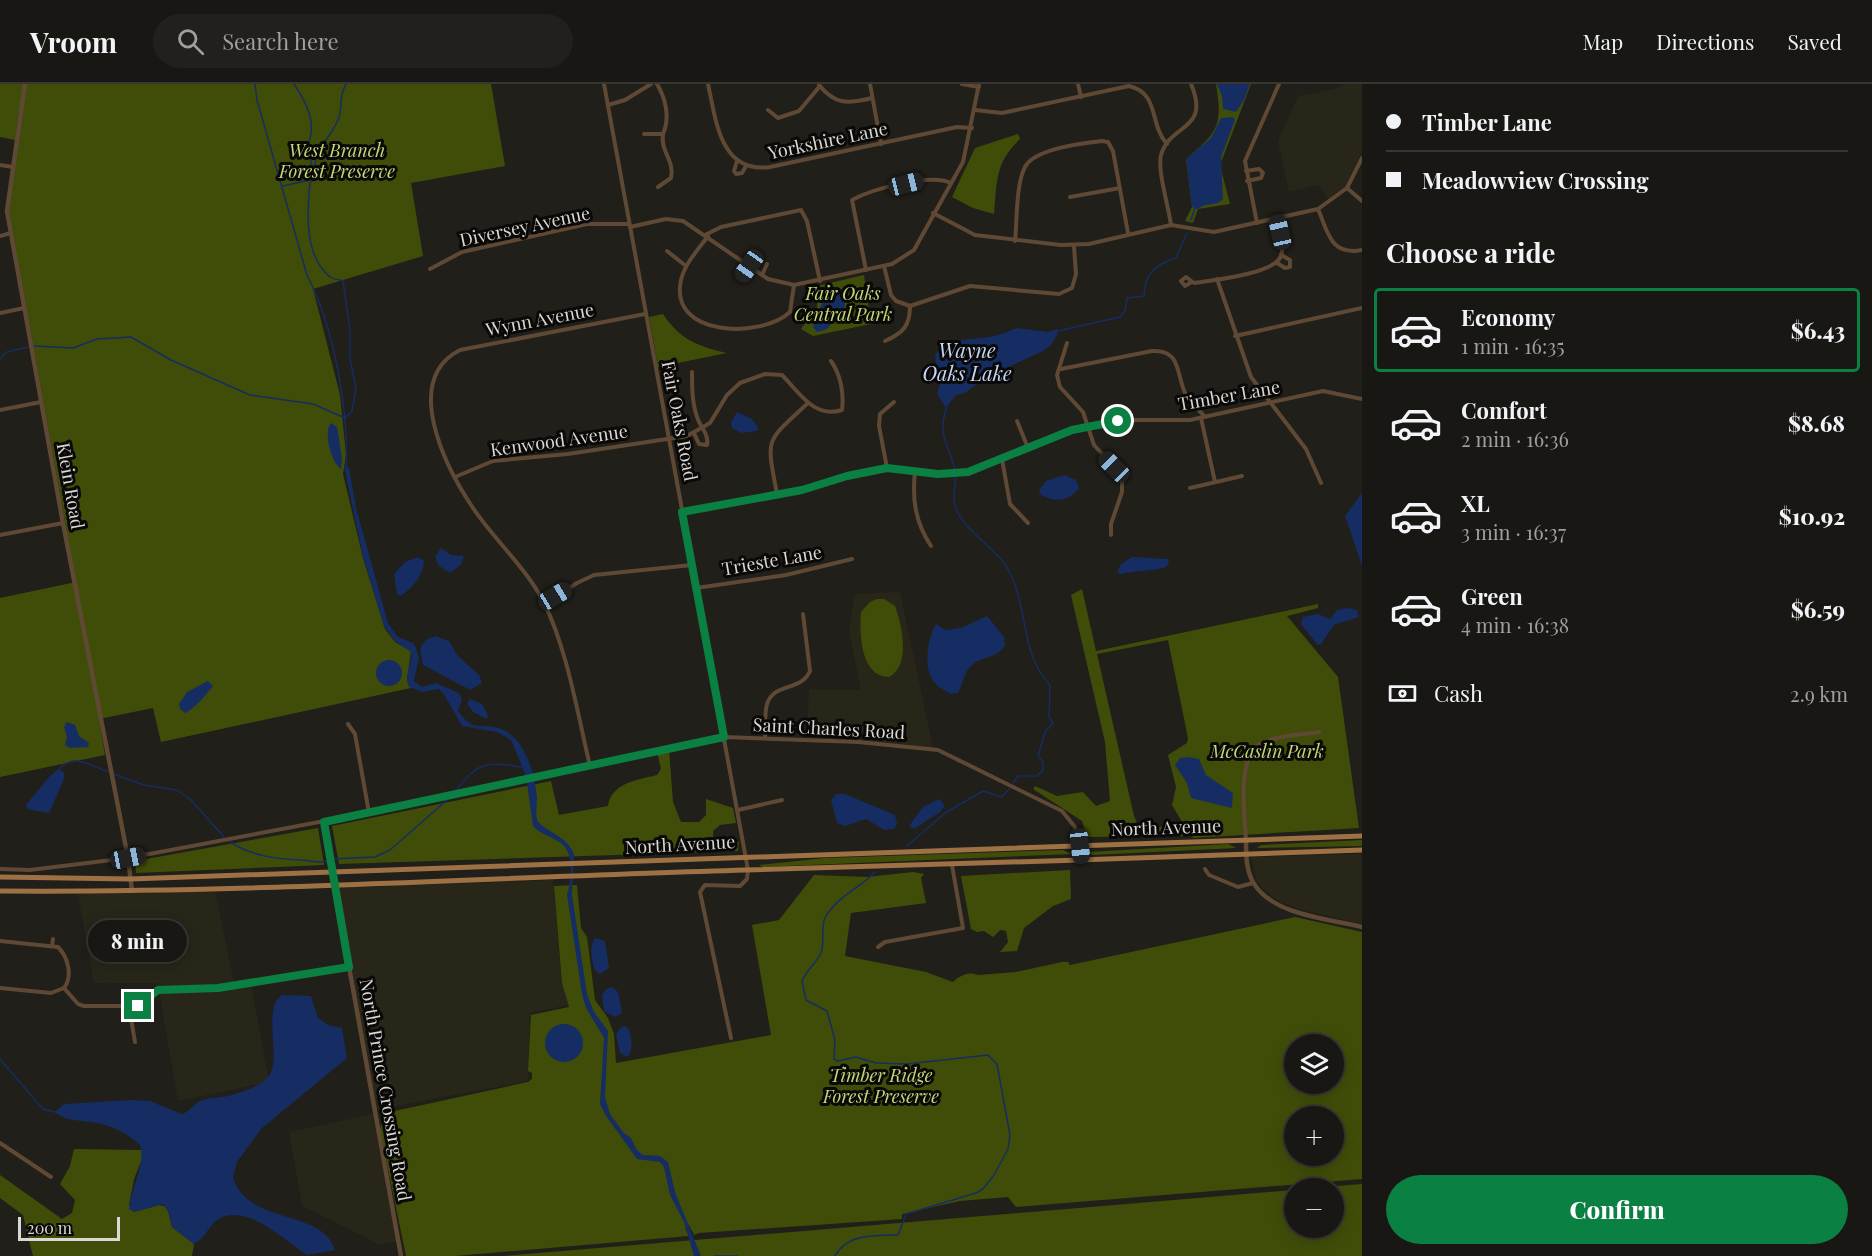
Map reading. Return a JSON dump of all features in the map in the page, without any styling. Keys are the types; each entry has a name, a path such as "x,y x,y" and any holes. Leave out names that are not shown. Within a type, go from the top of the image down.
{"main road":[{"name":"North Avenue","path":"0,877 130,879 1362,836"},
{"name":"North Avenue","path":"0,891 132,891 335,886 1362,850"}],"street":[{"name":"Klein Road","path":"25,84 7,209 63,523 128,858 132,891"},
{"name":"Fair Oaks Road","path":"604,84 748,870"},
{"path":"608,105 625,100 651,84"},
{"path":"657,84 666,108 667,124 663,134 663,147 672,171 668,182 658,187"},
{"path":"708,84 721,140 737,161 734,171 736,174 742,172 746,165"},
{"path":"870,84 881,144"},
{"path":"820,281 807,221 801,210 721,227 707,236 686,266 680,288 685,306 696,319 723,329 742,329 781,319 790,312 794,285 820,281 884,266 914,250 966,154 979,85 962,84"},
{"path":"1078,84 1081,97"},
{"path":"1171,225 1160,163 1167,144 1196,115 1197,103 1191,84"},
{"path":"1257,223 1247,181 1246,155 1279,84"},
{"path":"768,110 776,117 789,116 801,109 819,85 828,96 841,103 872,98"},
{"path":"975,110 999,114 1129,85 1142,90 1150,99 1156,130 1167,144"},
{"name":"Yorkshire Lane","path":"737,161 746,165 770,167 957,126 972,128"},
{"path":"644,134 663,134"},
{"path":"1015,241 1022,171 1029,160 1038,154 1098,141 1108,142 1113,151 1128,233"},
{"path":"933,213 975,235 1074,246 1171,225 1210,232 1277,219 1317,208 1347,188 1362,158"},
{"path":"0,165 13,167"},
{"path":"1246,171 1258,169 1263,173 1261,178 1247,181"},
{"path":"866,270 852,200 863,195 928,179 940,179 951,183"},
{"path":"1070,197 1120,188"},
{"path":"1347,188 1362,201"},
{"path":"1317,208 1330,238 1338,249 1348,252 1362,250"},
{"name":"Diversey Avenue","path":"430,269 462,252 587,224 630,226 672,218 687,223 768,279 794,285"},
{"path":"1190,283 1270,268 1277,263 1283,245 1277,219"},
{"path":"0,236 11,233"},
{"path":"884,266 891,295 896,302 910,306 970,286 1059,294 1074,290 1076,274 1074,246"},
{"path":"667,251 686,266"},
{"path":"1277,263 1285,268 1290,267 1290,260 1281,255"},
{"path":"762,275 767,264"},
{"path":"741,277 749,266"},
{"path":"1217,279 1251,377 1269,403 1302,442 1321,483"},
{"path":"885,341 906,328 910,320 910,306"},
{"path":"0,313 24,308"},
{"path":"1235,336 1362,308"},
{"name":"Wynn Avenue","path":"455,477 437,430 430,397 432,380 444,361 469,347 645,314"},
{"path":"1067,342 1057,375 1062,390 1083,412 1094,445 1118,471 1122,481 1122,492 1111,524 1112,535"},
{"path":"1060,370 1152,351 1162,351 1176,362 1185,394 1203,418 1215,482"},
{"path":"703,429 716,417 732,390 752,377 765,374 782,375 808,403 830,413 842,410 843,399 839,377 831,361"},
{"path":"692,372 691,389 695,411 708,440 707,445 699,444 694,433"},
{"name":"Timber Lane","path":"682,512 777,495 887,468 956,474 974,471 1089,425 1118,421 1203,418 1327,391 1362,399"},
{"path":"0,410 41,402"},
{"path":"887,468 880,435 880,414 894,402"},
{"path":"777,495 770,453 772,441 782,426 808,403"},
{"path":"1017,421 1028,448"},
{"name":"Kenwood Avenue","path":"455,477 492,461 568,454 669,439 703,429"},
{"path":"1002,459 1010,504 1028,523"},
{"path":"915,471 915,508 922,531 931,546"},
{"path":"1190,488 1242,476"},
{"path":"455,477 474,510 526,575 545,604 591,766"},
{"path":"0,535 63,523"},
{"name":"Trieste Lane","path":"696,588 786,575 852,559"},
{"path":"545,604 594,575 692,565"},
{"path":"765,738 766,708 771,696 782,688 801,683 811,668 803,614"},
{"path":"348,724 355,734 369,813"},
{"path":"1319,732 1269,741 1252,750 1246,760 1245,772 1246,853 1253,883 1265,896 1282,906 1362,927"},
{"name":"Saint Charles Road","path":"0,869 30,870 128,858 369,813 724,737 874,743 938,750 1062,811 1072,821 1082,859"},
{"path":"738,810 782,800"},
{"name":"North Prince Crossing Road","path":"324,822 401,1256"},
{"path":"878,947 885,942 963,928 952,865"},
{"path":"1205,869 1209,875 1238,887 1253,883"},
{"path":"730,1038 700,892 705,885 740,886 747,879 748,870"},
{"path":"52,946 53,939"},
{"path":"0,941 58,947 66,957 69,979 64,988 51,993 0,988"},
{"path":"64,988 78,1004 84,1006 129,1007 144,1003 158,990 218,988 349,967"},
{"path":"129,1007 135,1042"},
{"path":"0,1143 51,1177"}],"shaded area":[{"path":"1346,84 1362,84 1362,152 1345,187 1330,200 1318,185 1289,192 1278,141 1298,96 1334,89"},
{"path":"900,592 933,748 807,737 809,689 861,690 849,631 855,594"},
{"path":"1362,854 1362,924 1298,909 1276,900 1262,888 1256,879 1251,857"},
{"path":"553,880 562,983 569,1005 530,1013 528,1081 375,1110 336,888"},
{"path":"215,891 234,983 158,987 157,983 94,983 78,894"},
{"path":"251,983 269,1082 178,1101 159,991"},
{"path":"373,1114 397,1241 380,1245 302,1206 289,1132"}],"green space":[{"name":"West Branch Forest Preserve","path":"0,84 491,84 505,166 411,183 423,256 313,289 340,395 346,455 343,474 363,558 385,629 395,642 411,651 407,680 411,688 161,742 153,708 99,719 105,755 0,777 0,598 76,582 9,211 19,109 15,140 0,137"},
{"path":"1216,84 1251,84 1220,165 1230,204 1198,209 1193,223 1185,221 1192,207 1186,159 1205,142 1216,127 1219,110"},
{"path":"1018,134 1020,139 1006,156 999,173 994,214 973,208 952,197 975,148"},
{"name":"Fair Oaks Central Park","path":"864,275 871,324 813,336 801,329 817,307 817,286"},
{"path":"663,314 676,330 690,341 727,353 658,367 649,317"},
{"name":"McCaslin Park","path":"1082,589 1096,651 1318,604 1318,608 1287,616 1338,677 1359,828 1193,838 1189,832 1188,836 1087,837 1082,821 1033,789 1035,786 1057,796 1083,792 1096,806 1110,801 1105,742 1071,595","holes":["1168,640 1188,738 1187,743 1168,755 1176,787 1172,805 1184,825 1156,827 1137,823 1097,654"]},
{"path":"884,599 895,606 902,634 900,664 896,672 889,677 873,670 867,662 862,643 861,612 870,602"},
{"path":"669,749 673,802 681,822 699,822 706,815 706,799 733,808 736,823 720,825 713,831 713,840 739,842 738,851 339,864 332,826 551,781 559,815 608,806 610,798 620,787 657,775 661,769 657,752"},
{"path":"318,828 324,865 136,873 135,861"},
{"path":"1362,840 1362,846 1257,848 1261,845"},
{"path":"1228,844 1236,848 1092,855 1088,852"},
{"path":"1063,850 1072,854 762,867 759,865 825,858"},
{"path":"1070,870 1071,899 1053,906 1024,928 1017,951 1000,952 1008,942 1006,931 1000,930 993,937 984,931 977,932 971,929 961,876"},
{"name":"Timber Ridge Forest Preserve","path":"913,872 924,874 921,878 926,903 851,913 845,956 926,972 953,982 968,974 1016,972 1062,962 1068,962 1070,965 1295,917 1362,932 1362,1179 1284,1178 1284,1185 1016,1207 1008,1197 960,1201 902,1214 902,1219 694,1235 689,1225 685,1228 689,1236 455,1256 406,1256 380,1130 383,1119 390,1112 528,1082 532,1079 532,1073 528,1071 531,1015 569,1007 562,983 554,886 577,885 581,928 587,937 595,1000 608,1018 614,1034 616,1063 771,1035 752,925 779,920 814,875 867,877"},
{"path":"74,1149 142,1150 142,1159 134,1179 129,1205 134,1212 159,1205 167,1207 172,1227 194,1244 192,1256 33,1256 23,1215 0,1198 0,1175 62,1219 72,1213 75,1200 60,1184 70,1166"},
{"path":"1362,1184 1362,1256 503,1256 1284,1191 1284,1238 1344,1238 1344,1185"}],"water":[{"path":"1217,84 1250,84 1236,112 1223,109 1222,96"},
{"path":"1233,117 1235,120 1221,157 1223,199 1198,209 1192,207 1186,159 1211,138 1221,118"},
{"path":"833,286 844,290 845,307 827,329 817,332 813,327 828,287"},
{"name":"Wayne Oaks Lake","path":"1017,328 1048,332 1057,329 1058,333 1051,345 1043,351 983,379 965,393 956,395 946,408 937,394 943,373 936,363 935,355 940,349 953,343 1000,335"},
{"path":"737,412 752,419 758,427 757,431 741,433 732,428 731,422"},
{"path":"331,423 337,427 342,458 341,469 334,460 329,447 328,433"},
{"path":"344,467 349,467 356,508 388,623 398,637 413,643 416,648 419,658 414,681 422,687 436,683 459,693 462,699 458,711 467,721 473,725 503,730 520,744 534,776 538,822 563,840 574,854 572,895 587,994 594,1012 608,1031 605,1097 610,1114 643,1155 660,1156 668,1162 675,1192 701,1256 694,1256 684,1222 670,1195 664,1167 660,1162 637,1159 600,1104 604,1038 586,1008 582,994 567,895 571,876 569,855 562,844 533,826 526,776 511,740 497,732 462,726 439,689 422,692 409,687 407,678 411,652 395,641 384,626 363,556"},
{"path":"1064,475 1076,480 1079,488 1075,493 1061,500 1050,499 1040,494 1039,490 1046,481"},
{"path":"1362,493 1362,566 1345,516"},
{"path":"441,548 451,555 464,556 461,565 450,573 439,566 435,557"},
{"path":"418,557 424,561 422,571 412,586 400,596 397,594 394,574 405,562"},
{"path":"1132,557 1168,559 1169,563 1166,567 1155,570 1121,574 1117,572 1121,564"},
{"path":"1347,608 1357,610 1359,617 1334,625 1321,644 1318,645 1301,624 1303,617 1318,614 1330,619 1337,610"},
{"path":"987,616 1004,637 1005,645 995,655 973,664 958,693 951,694 937,685 929,671 928,648 934,628 936,624 945,630 961,628"},
{"path":"435,636 449,641 457,655 479,675 482,683 470,690 423,665 420,648 426,640"},
{"path":"389,660 398,664 402,673 398,682 389,686 380,682 376,673 380,664"},
{"path":"208,681 213,686 200,701 185,713 180,709 179,704 187,692"},
{"path":"470,699 482,704 488,715 487,719 473,712 467,703"},
{"path":"67,722 75,725 79,736 89,743 88,747 70,748 65,745 67,737 64,727"},
{"path":"1180,758 1199,759 1206,775 1233,793 1232,808 1191,798 1187,783 1175,765"},
{"path":"59,769 64,773 64,779 49,813 27,809 26,805 50,776"},
{"path":"836,794 845,794 895,815 897,824 894,829 884,830 866,819 845,826 837,823 831,800"},
{"path":"939,799 945,806 940,812 914,829 909,826 923,807"},
{"path":"595,938 605,941 609,968 600,974 594,969 592,957 592,945"},
{"path":"612,987 618,992 622,1013 615,1017 604,1011 602,995 606,989"},
{"path":"282,995 311,996 318,1018 328,1025 342,1028 347,1058 261,1129 237,1162 233,1178 241,1193 254,1204 316,1228 328,1237 335,1250 307,1255 266,1226 243,1216 231,1215 216,1221 194,1244 172,1227 169,1213 163,1204 134,1212 129,1209 140,1168 140,1145 109,1126 69,1119 55,1112 64,1104 131,1100 150,1101 182,1114 202,1100 228,1096 257,1085 266,1079 271,1071 274,1049 273,1012 276,1002"},
{"path":"564,1024 577,1030 583,1043 577,1056 564,1062 551,1056 545,1043 551,1030"},
{"path":"625,1026 628,1028 632,1044 627,1057 620,1053 616,1034 620,1028"}],"waterway":[{"path":"255,84 257,100 307,275 325,319 338,369 345,421 346,469"},
{"path":"294,84 310,114 311,130 307,146 312,166"},
{"path":"34,346 73,348 97,339 131,337 171,360 250,395 313,404 345,418 352,411 356,388 350,359 350,330 343,281 330,277 315,258 309,233 308,207 310,183 314,179 318,152 338,120 346,84"},
{"path":"283,186 310,180"},
{"path":"1191,220 1195,208"},
{"path":"1058,331 1120,317 1125,311 1127,298 1144,296 1146,282 1152,271 1176,258 1187,233"},
{"path":"0,359 7,352 28,347"},
{"path":"946,408 943,434 955,469 954,504 968,527 999,557 1011,575 1020,603 1029,646 1034,660 1050,685 1049,717 1053,723 1045,732 1038,756 1043,762 1043,770 1037,776 1018,776 1013,783"},
{"path":"59,769 71,761 77,761 109,772"},
{"path":"453,794 469,775 483,766 500,764 525,768"},
{"path":"114,774 144,785 177,790 191,800 224,837"},
{"path":"907,846 945,813 983,791 1002,797 1010,788"},
{"path":"332,859 375,857 390,850 448,799"},
{"path":"230,842 247,851 264,856 327,861"},
{"path":"835,1256 847,1243 862,1237 898,1235 906,1214 983,1189 994,1175 1008,1149 1010,1135 997,1064 988,1055 907,1064 876,1063 856,1057 838,1061 834,1059 835,1040 827,1011 806,1000 802,981 820,955 823,946 824,922 830,910 875,872"},
{"path":"0,1059 43,1109 55,1112"},
{"path":"715,1256 738,1256"}],"route":[{"path":"138,1006 158,990 218,988 349,967 324,822 724,737 682,512 802,490 847,476 887,468 938,474 968,472 1072,430 1118,421"}]}
